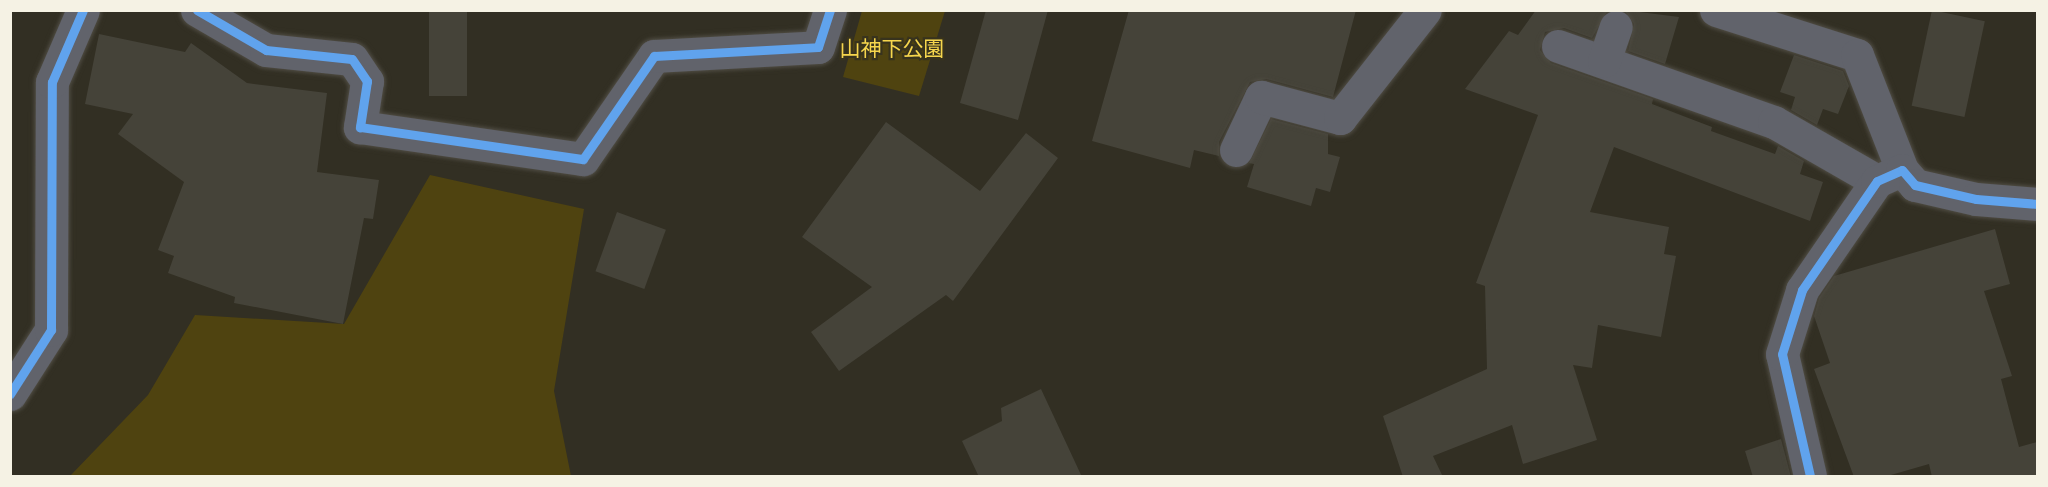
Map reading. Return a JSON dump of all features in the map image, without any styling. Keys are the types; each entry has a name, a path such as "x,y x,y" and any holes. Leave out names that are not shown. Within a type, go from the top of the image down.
{"street":[{"path":"10,394 51,330 52,82 83,10"},
{"path":"198,10 266,50 352,59 367,81 360,127 583,159 654,56 818,47 830,10"},
{"path":"1236,150 1261,97 1340,118 1425,10"},
{"path":"1716,10 1857,55 1889,176"},
{"path":"1604,61 1616,27"},
{"path":"1558,46 1604,61 1691,78 1774,122 1889,176 1915,185 1976,199 2037,204"},
{"path":"1810,477 1782,354 1802,290 1889,176"}],"green space":[{"name":"山神下公園","path":"862,11 945,11 919,96 843,77"},
{"path":"430,175 584,209 554,391 571,476 70,476 148,395 195,315 344,324"}],"building":[{"path":"429,10 467,10 467,96 429,96"},
{"path":"986,10 1048,10 1018,120 960,103"},
{"path":"1129,10 1356,10 1333,97 1266,79 1250,82 1219,142 1219,156 1194,150 1190,168 1092,141"},
{"path":"1536,10 1608,10 1592,38 1564,28 1545,32 1540,50 1551,63 1653,99 1652,104 1712,127 1711,131 1775,154 1778,146 1804,161 1800,174 1823,182 1810,221 1614,147 1590,212 1669,227 1664,254 1676,256 1661,337 1598,325 1592,368 1573,365 1597,440 1523,464 1512,425 1433,456 1443,477 1403,477 1383,416 1487,369 1485,286 1476,283 1538,115 1465,89 1509,31 1518,35"},
{"path":"1624,10 1679,17 1665,64 1628,51 1634,24"},
{"path":"1932,10 1985,21 1964,117 1912,106"},
{"path":"99,34 185,52 191,43 247,83 327,93 317,172 379,180 373,219 364,218 343,324 234,303 235,297 168,273 174,256 158,250 184,182 118,134 133,114 85,104"},
{"path":"1794,55 1843,71 1849,86 1838,114 1823,109 1817,125 1791,110 1795,97 1780,92"},
{"path":"1271,119 1328,134 1328,154 1340,157 1330,192 1316,188 1311,206 1247,187 1254,164 1249,163"},
{"path":"886,122 980,191 1026,133 1058,158 953,301 946,295 839,371 811,332 872,287 802,237"},
{"path":"617,212 666,230 644,289 595,271"},
{"path":"1995,229 2010,284 1984,291 2012,376 2001,379 2019,447 2037,442 2037,477 1932,477 1929,464 1884,477 1854,477 1814,369 1830,363 1814,316 1819,298 1834,276"},
{"path":"1041,389 1082,477 979,477 962,441 1002,421 1001,408"},
{"path":"1781,439 1791,477 1753,477 1745,451"}],"cycle path":[{"path":"10,394 51,330 52,82 83,10"},
{"path":"197,10 266,50 352,59 367,81 360,127 583,159 654,56 818,47 830,10"},
{"path":"1810,476 1782,354 1802,290 1877,181 1902,170 1915,185 1976,199 2038,204"}]}
